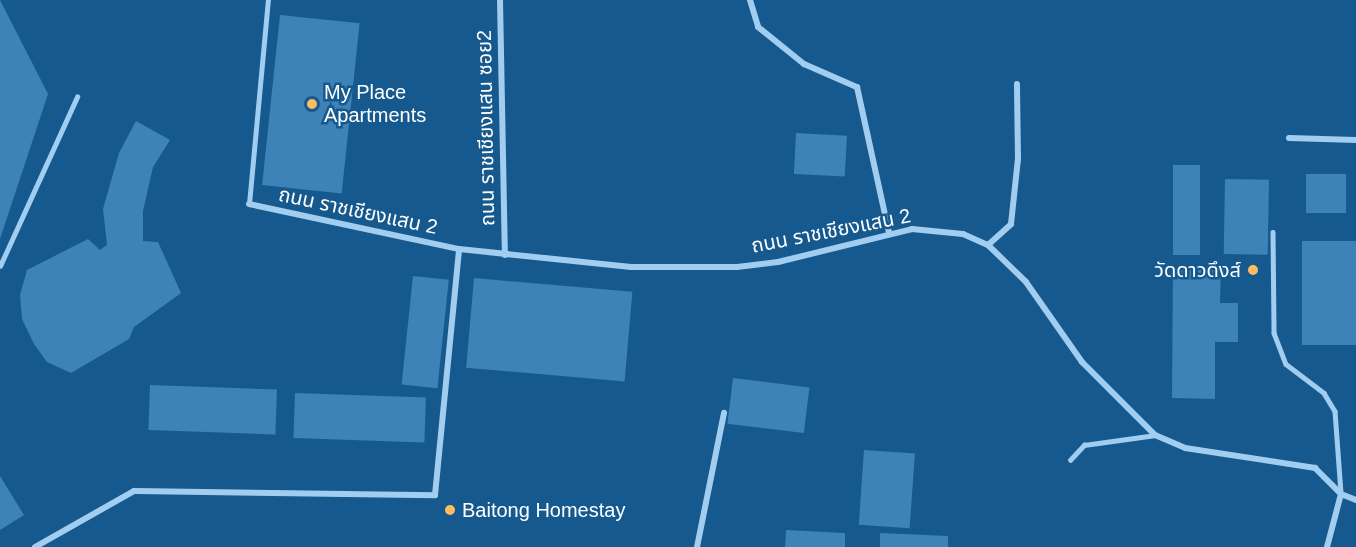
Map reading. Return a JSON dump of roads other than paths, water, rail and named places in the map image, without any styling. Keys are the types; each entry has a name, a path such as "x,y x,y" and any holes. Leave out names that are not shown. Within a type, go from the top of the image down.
{"street":[{"name":"ถนน ราชเชียงแสน ซอย2","path":"500,0 505,255"},
{"path":"750,0 758,27 804,64 857,87 889,233"},
{"path":"988,245 1011,224 1018,159 1017,84"},
{"path":"1289,138 1356,140"},
{"name":"ถนน ราชเชียงแสน 2","path":"249,204 459,249 631,267 737,267 818,253 889,233 935,230 963,234 988,245 1026,282 1082,362 1155,435 1185,448 1315,468 1341,494 1356,500"},
{"path":"35,547 134,491 435,495 459,249"},
{"path":"697,547 724,413"},
{"path":"1328,547 1341,494"}],"lane":[{"path":"249,204 268,0"},
{"path":"0,266 77,97"},
{"path":"1273,232 1274,333 1286,364 1324,393 1335,411 1341,494"},
{"path":"1070,460 1084,445 1155,435"}],"place":[{"name":"My Place Apartments","path":"312,104"},
{"name":"วัดดาวดึงส์","path":"1253,270"},
{"name":"Baitong Homestay","path":"450,510"}]}
